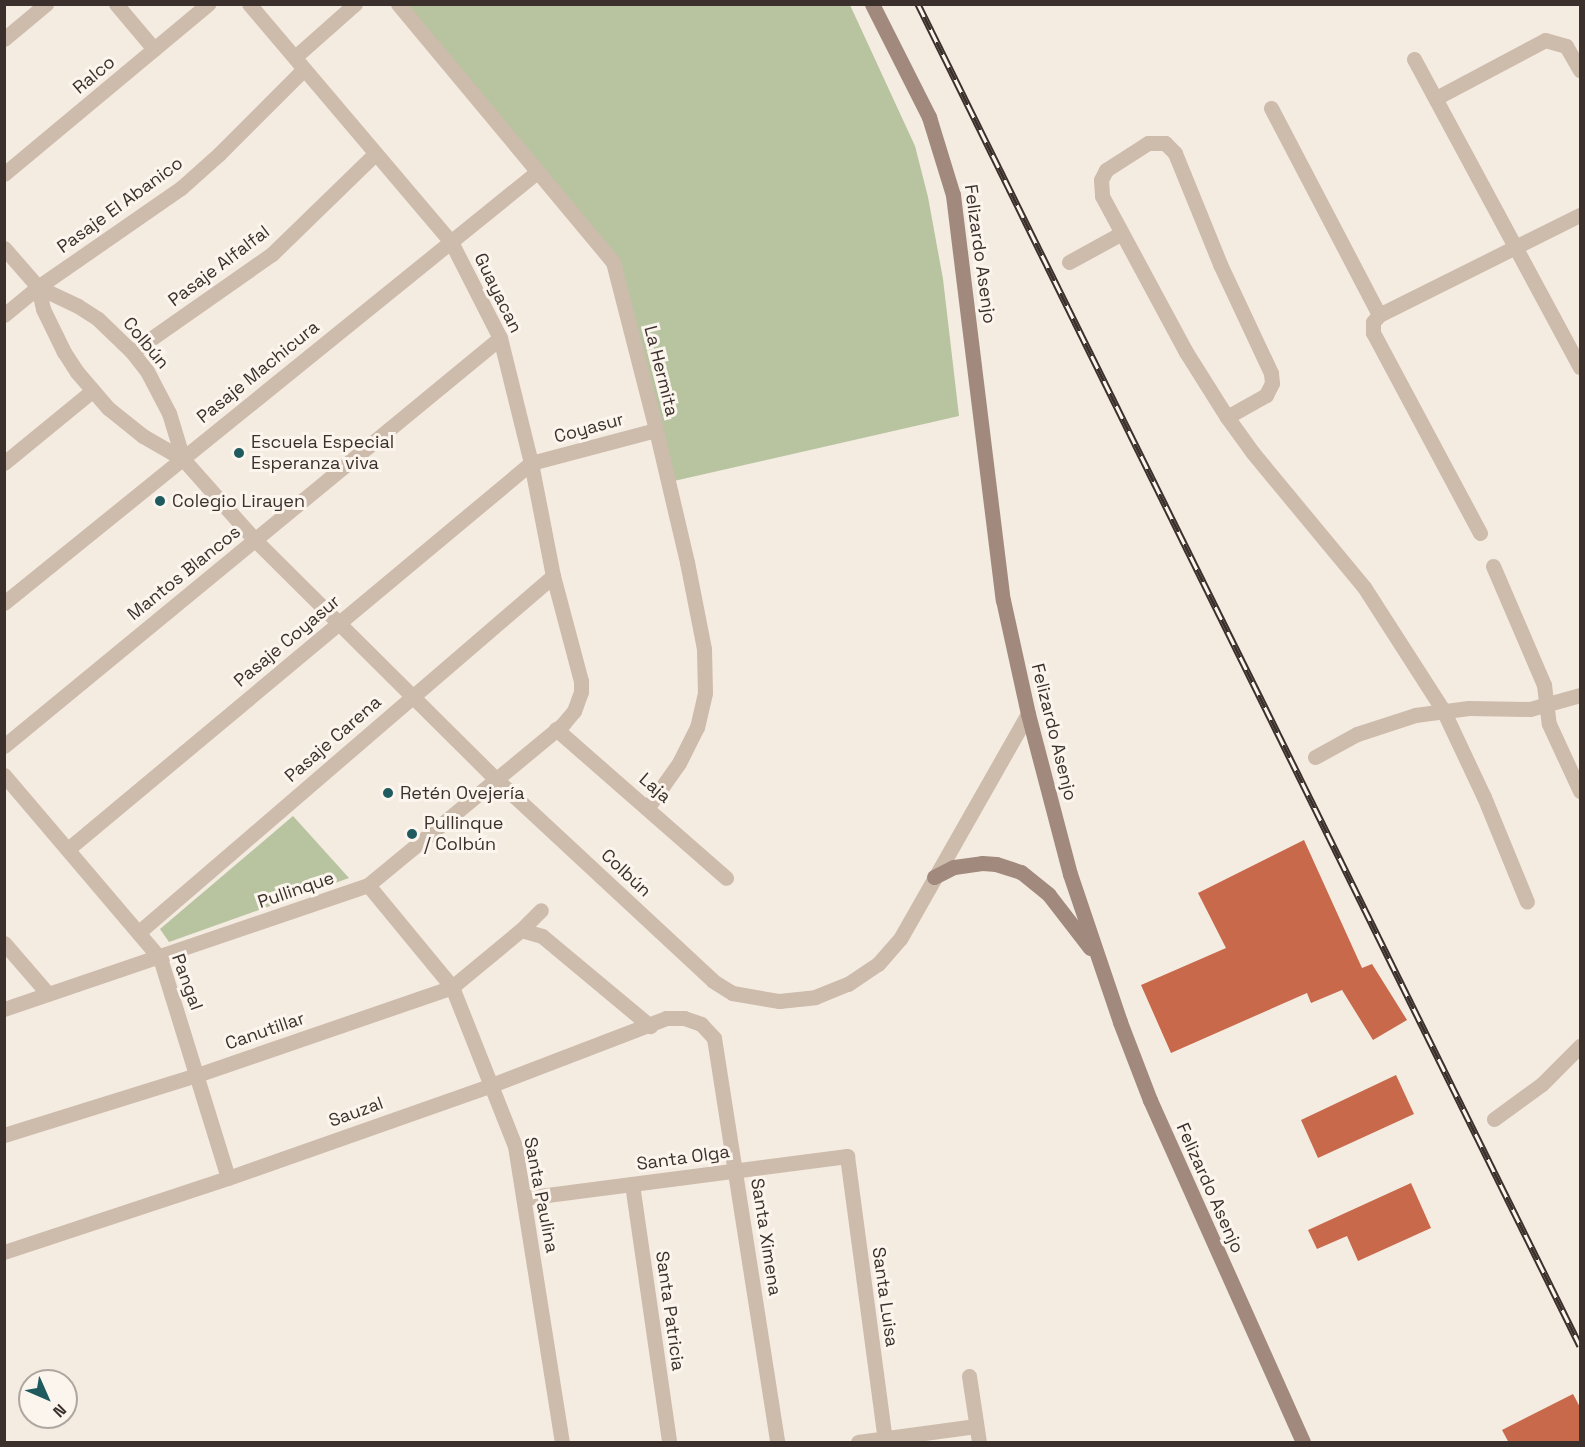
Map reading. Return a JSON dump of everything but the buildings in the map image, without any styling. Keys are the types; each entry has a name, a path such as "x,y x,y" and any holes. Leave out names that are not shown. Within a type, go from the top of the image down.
{"street":[{"path":"4,39 46,4"},
{"path":"116,4 154,50"},
{"name":"Ralco","path":"4,174 208,4"},
{"name":"Guayacan","path":"249,4 451,242 500,338 531,463 553,576 581,681 574,711 556,729"},
{"path":"299,63 355,4"},
{"name":"La Hermita","path":"398,4 613,262 656,429 687,562 704,649 705,693 697,727 679,763 648,807"},
{"name":"Felizardo Asenjo","path":"872,4 929,117 953,195 1003,600 1028,714 1070,874 1097,957 1150,1100 1303,1443"},
{"path":"1436,98 1545,40 1566,46 1581,70"},
{"path":"1414,58 1581,367"},
{"name":"Pasaje El Abanico","path":"4,315 38,287 182,188 219,154 299,63"},
{"path":"1271,108 1379,315"},
{"path":"1227,417 1266,394 1272,383 1271,373 1220,264 1175,153 1164,143 1148,143 1103,175 1100,186 1102,196 1186,352 1227,417 1364,587 1443,710 1484,797 1527,902"},
{"name":"Pasaje Alfalfal","path":"132,352 272,254 375,154"},
{"name":"Pasaje Machicura","path":"4,603 537,172"},
{"path":"1480,533 1373,333 1373,322 1379,315 1581,215"},
{"path":"1069,262 1122,233"},
{"name":"Colbún","path":"4,248 38,287 68,300 98,319 132,352 162,398 177,435 183,459"},
{"name":"Colbún","path":"38,287 43,309 52,331 77,372 92,391 134,429 183,459 255,540 340,622 496,780 713,981 732,993 779,1001 815,997 864,975 900,939 1028,714"},
{"name":"Mantos Blancos","path":"4,746 500,338"},
{"path":"4,463 92,391"},
{"name":"Coyasur","path":"531,463 656,429"},
{"name":"Pasaje Coyasur","path":"68,849 531,463"},
{"path":"1493,566 1544,685 1549,724 1581,790"},
{"name":"Pasaje Carena","path":"140,932 553,576"},
{"path":"1315,757 1376,727 1443,710 1468,708 1512,711 1548,706 1581,695"},
{"name":"Laja","path":"556,729 648,807 726,878"},
{"name":"Pullinque","path":"4,1009 160,958 368,885 556,729"},
{"name":"Pangal","path":"4,775 160,958 228,1178"},
{"path":"934,877 954,867 982,863 996,864 1021,872 1049,895 1097,957"},
{"name":"Santa Paulina","path":"368,885 452,987 489,1086 515,1146 562,1443"},
{"name":"Canutillar","path":"4,1135 197,1075 452,987 521,930 541,910"},
{"path":"521,930 542,936 650,1026"},
{"path":"4,943 48,994"},
{"name":"Sauzal","path":"4,1252 228,1178 489,1086 666,1018 684,1018 701,1024 714,1038"},
{"name":"Santa Ximena","path":"714,1038 777,1443"},
{"path":"1494,1119 1542,1083 1581,1046"},
{"name":"Santa Olga","path":"524,1198 847,1156"},
{"name":"Santa Luisa","path":"847,1156 885,1441"},
{"name":"Santa Patricia","path":"632,1184 669,1443"},
{"path":"969,1376 979,1443"},
{"path":"858,1443 885,1441 976,1426"}],"green space":[{"path":"408,5 850,5 915,146 928,197 943,279 959,416 674,481 619,264"},
{"path":"293,816 349,878 169,942 160,929"}],"railway":[{"path":"918,4 1580,1346"}],"place":[{"name":"Escuela Especial Esperanza viva","path":"239,453"},
{"name":"Colegio Lirayen","path":"160,501"},
{"name":"Retén Ovejería","path":"388,793"},
{"name":"Pullinque / Colbún","path":"412,834"}]}
